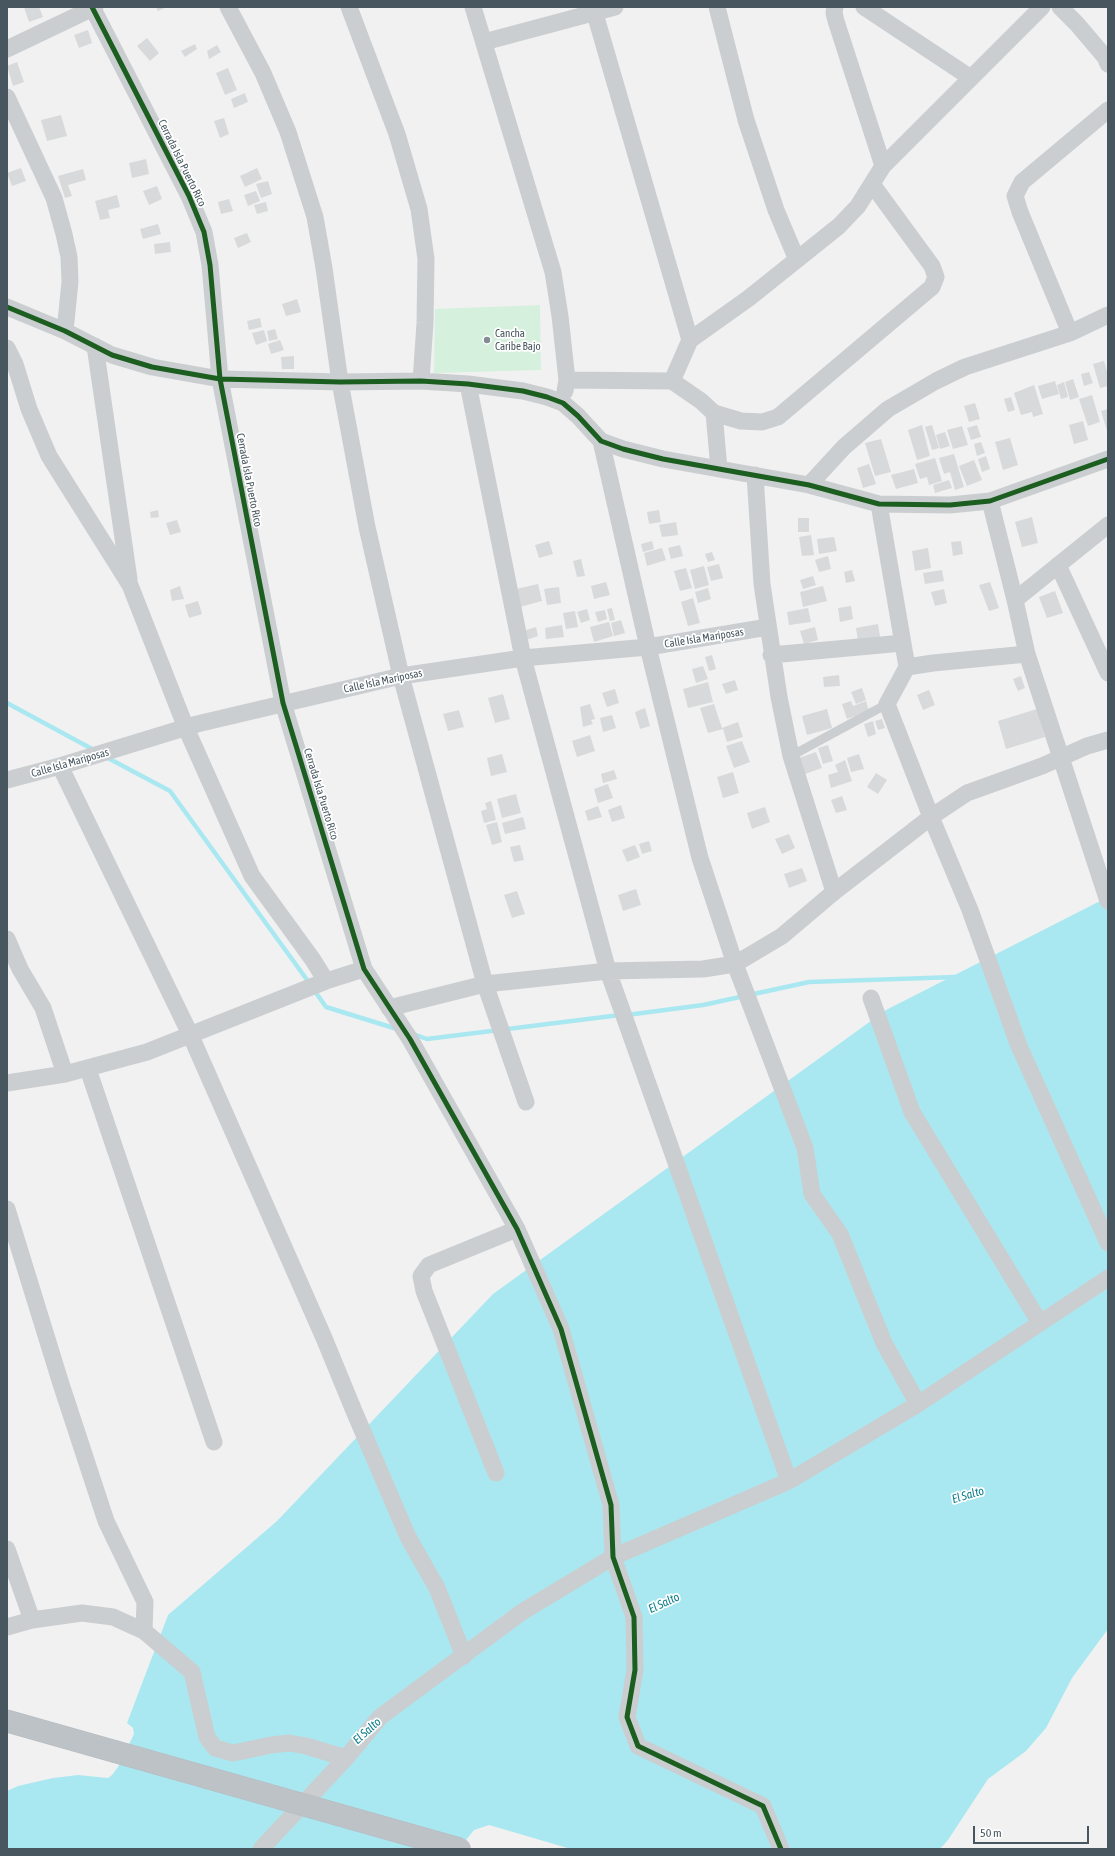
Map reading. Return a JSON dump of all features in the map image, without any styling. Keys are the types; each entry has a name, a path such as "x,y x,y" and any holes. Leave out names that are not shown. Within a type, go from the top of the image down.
{"highway":[{"path":"7,1722 460,1849"}],"street":[{"path":"7,49 93,7"},
{"name":"Cerrada Isla Puerto Rico","path":"93,7 189,196 204,232 210,265 220,379 283,703 364,969 413,1046 518,1229 561,1329 611,1505 613,1557 634,1617 635,1670 627,1717 638,1746 764,1806 781,1849"},
{"path":"228,7 263,73 288,132 315,217 324,268 340,382 367,527 401,676 485,984 526,1102"},
{"path":"349,7 397,134 419,209 426,259 425,323 421,381"},
{"path":"474,7 553,272 560,316 567,380 562,403"},
{"path":"484,42 594,10 615,7"},
{"path":"717,7 748,128 776,210 797,260"},
{"path":"835,7 834,13 836,21 883,166"},
{"path":"864,7 972,78"},
{"path":"672,381 690,340 797,260 839,226 858,206 883,166 1042,7"},
{"path":"1060,7 1078,24 1108,64"},
{"path":"594,10 690,340"},
{"path":"7,97 54,198 64,234 69,257 70,282 65,331"},
{"path":"1070,333 1020,212 1015,196 1022,182 1108,110"},
{"path":"567,380 672,381 701,401 714,413 741,421 762,422 778,417 932,287 936,278 932,266 872,184"},
{"path":"7,307 65,331 112,354 152,367 220,379 340,382 421,381 468,384 523,391 547,397 562,403 578,416 601,441 623,449 664,459 809,485 879,504 950,505 990,501 1108,459"},
{"path":"809,485 844,447 888,409 936,381 965,367 1070,333 1108,315"},
{"path":"95,346 130,585"},
{"path":"7,348 11,364 49,456 130,585 186,728 252,876 313,960 326,981"},
{"path":"468,384 523,658 608,971 789,1481"},
{"path":"714,413 719,469"},
{"path":"601,441 648,647 700,858 735,964 805,1148 812,1194 840,1234 884,1343 918,1404"},
{"path":"754,476 762,584 771,655 791,756 834,892"},
{"path":"990,501 1027,654 1108,901"},
{"path":"879,504 907,667 887,704 930,817 970,910 1019,1046 1108,1243"},
{"path":"1015,600 1108,525"},
{"path":"1058,565 1108,673"},
{"name":"Calle Isla Mariposas","path":"7,780 60,766 186,728 283,703 401,676 523,658 648,647 768,627"},
{"path":"771,655 903,643"},
{"path":"907,667 1027,654"},
{"path":"389,1008 485,984 608,971 703,969 735,964 782,936 834,892 930,817 967,793 1087,746 1108,740"},
{"path":"60,766 190,1034 324,1338 405,1530 437,1588 464,1656"},
{"path":"7,939 20,969 43,1008 65,1074"},
{"path":"7,1083 88,1069 147,1052 326,981 364,969"},
{"path":"871,998 912,1112 1040,1323"},
{"path":"88,1069 214,1442"},
{"path":"7,1209 61,1384 106,1521 145,1602 144,1631"},
{"path":"496,1473 424,1291 421,1276 429,1265 518,1229"},
{"path":"261,1849 346,1758 380,1718 522,1612 613,1557 789,1481 918,1404 1108,1278"},
{"path":"7,1549 32,1620"},
{"path":"7,1627 32,1620 82,1613 112,1617 144,1631 192,1672 207,1737 215,1748 233,1753 289,1743 306,1746 346,1758"}],"lane":[{"path":"791,756 887,704"}],"green space":[{"name":"Cancha Caribe Bajo","path":"540,305 541,370 434,373 435,309"}],"water":[{"name":"El Salto","path":"1108,897 1108,1629 1072,1678 1046,1728 1026,1751 988,1779 948,1840 940,1849 571,1849 489,1825 474,1830 459,1849 7,1849 7,1791 18,1786 53,1778 78,1775 108,1778 112,1775 118,1767 134,1734 133,1728 127,1723 168,1615 277,1521 493,1294 886,1010"}],"building":[{"path":"24,7 39,7 43,17 29,22"},
{"path":"156,7 167,7 158,11"},
{"path":"88,30 92,43 79,48 74,35"},
{"path":"147,38 159,53 150,61 137,46"},
{"path":"195,44 197,49 185,57 181,51"},
{"path":"217,45 221,52 209,59 207,51"},
{"path":"17,62 24,82 13,86 7,66"},
{"path":"228,68 237,90 225,95 216,73"},
{"path":"245,93 248,102 234,108 231,99"},
{"path":"61,115 67,136 47,141 41,120"},
{"path":"224,118 229,134 220,138 214,121"},
{"path":"146,159 149,174 132,178 129,163"},
{"path":"21,168 26,181 12,186 7,173"},
{"path":"257,168 262,179 245,187 240,176"},
{"path":"83,169 86,180 68,185 72,196 65,198 58,176"},
{"path":"268,181 272,194 261,198 256,184"},
{"path":"157,186 162,199 149,205 143,191"},
{"path":"256,191 260,201 248,206 244,195"},
{"path":"117,195 120,207 108,210 110,218 100,220 95,201"},
{"path":"229,199 233,211 221,214 218,202"},
{"path":"266,202 268,211 257,214 254,205"},
{"path":"158,224 161,234 143,239 140,229"},
{"path":"247,233 251,242 238,248 234,238"},
{"path":"170,242 171,252 155,254 154,244"},
{"path":"297,299 301,312 286,316 282,304"},
{"path":"260,318 262,327 249,330 247,321"},
{"path":"275,329 278,339 269,341 267,331"},
{"path":"264,330 267,341 256,345 252,333"},
{"path":"280,340 284,350 271,354 268,344"},
{"path":"294,356 294,369 282,369 281,357"},
{"path":"1104,361 1108,375 1108,386 1100,388 1093,364"},
{"path":"1089,372 1093,383 1084,386 1081,374"},
{"path":"1073,379 1079,397 1070,400 1065,382"},
{"path":"1055,381 1059,394 1042,399 1038,386"},
{"path":"1064,382 1068,397 1061,399 1057,385"},
{"path":"1034,385 1043,414 1033,417 1032,412 1021,415 1014,393"},
{"path":"1092,395 1100,422 1088,426 1079,399"},
{"path":"1011,397 1015,410 1008,412 1004,399"},
{"path":"975,403 980,419 969,422 964,406"},
{"path":"1108,409 1108,434 1101,411"},
{"path":"1083,421 1088,440 1074,444 1069,425"},
{"path":"922,425 930,456 917,460 908,430"},
{"path":"932,425 939,448 932,450 925,427"},
{"path":"977,425 981,437 971,440 967,428"},
{"path":"962,426 968,445 953,449 947,430"},
{"path":"945,432 950,446 940,449 936,435"},
{"path":"1010,438 1018,465 1003,470 995,442"},
{"path":"881,439 891,472 875,476 865,443"},
{"path":"981,442 985,453 977,456 974,444"},
{"path":"954,454 964,487 955,490 950,472 944,474 939,458"},
{"path":"986,456 990,469 982,472 978,459"},
{"path":"935,458 942,481 929,485 927,477 920,479 915,464"},
{"path":"974,460 982,480 967,486 959,466"},
{"path":"869,464 876,484 863,488 857,468"},
{"path":"914,469 918,483 896,489 891,475"},
{"path":"949,480 952,488 935,493 933,485"},
{"path":"158,510 159,517 151,518 150,512"},
{"path":"659,510 661,522 649,524 647,512"},
{"path":"1032,517 1038,543 1022,547 1015,522"},
{"path":"798,518 809,518 809,532 798,532"},
{"path":"177,520 181,532 170,535 166,523"},
{"path":"676,522 678,535 662,537 659,525"},
{"path":"811,535 814,555 802,556 799,537"},
{"path":"834,537 837,551 819,554 817,539"},
{"path":"549,541 553,554 539,558 535,545"},
{"path":"652,541 654,549 643,552 641,544"},
{"path":"961,541 963,554 953,556 951,542"},
{"path":"680,545 683,556 671,559 668,548"},
{"path":"662,548 666,560 647,566 644,553"},
{"path":"928,548 931,568 915,571 912,551"},
{"path":"712,552 715,560 708,562 705,554"},
{"path":"828,556 831,569 819,572 815,560"},
{"path":"581,559 585,576 577,577 573,561"},
{"path":"719,564 723,578 711,581 707,567"},
{"path":"704,566 709,585 695,589 690,570"},
{"path":"686,568 692,588 680,591 674,571"},
{"path":"852,570 855,581 846,583 844,572"},
{"path":"942,570 944,581 925,584 923,573"},
{"path":"813,576 816,585 803,589 800,580"},
{"path":"606,582 610,595 594,599 591,586"},
{"path":"990,582 999,608 989,611 979,585"},
{"path":"538,584 542,601 520,607 516,589"},
{"path":"180,586 184,599 172,601 170,590"},
{"path":"823,586 827,601 803,607 800,592"},
{"path":"559,587 561,603 547,605 544,589"},
{"path":"708,588 711,599 698,603 695,592"},
{"path":"944,589 947,603 935,606 931,592"},
{"path":"1055,591 1063,613 1047,618 1039,597"},
{"path":"693,598 700,623 688,626 681,602"},
{"path":"198,601 202,614 189,618 185,605"},
{"path":"851,606 853,619 840,622 838,608"},
{"path":"612,608 615,620 610,621 607,609"},
{"path":"808,608 811,622 789,625 787,612"},
{"path":"587,609 590,620 581,623 577,612"},
{"path":"605,610 607,619 598,622 595,612"},
{"path":"575,611 578,627 566,629 563,613"},
{"path":"621,620 625,633 614,636 611,623"},
{"path":"609,622 613,636 594,642 590,627"},
{"path":"878,624 880,637 858,641 856,628"},
{"path":"562,625 564,637 546,639 545,628"},
{"path":"536,627 538,636 526,640 523,631"},
{"path":"815,627 818,640 804,644 800,631"},
{"path":"712,655 716,669 709,671 705,657"},
{"path":"703,666 708,679 696,683 692,669"},
{"path":"839,675 840,686 824,687 823,677"},
{"path":"1021,676 1025,688 1018,691 1013,679"},
{"path":"735,680 738,690 726,694 722,684"},
{"path":"708,682 713,702 688,708 683,689"},
{"path":"862,688 866,700 856,704 851,692"},
{"path":"615,689 619,703 607,707 602,693"},
{"path":"929,690 935,705 923,710 917,695"},
{"path":"503,694 510,719 495,723 488,698"},
{"path":"851,701 853,706 866,701 869,711 847,719 842,704"},
{"path":"590,704 595,719 591,720 593,724 583,727 580,707"},
{"path":"714,704 722,728 738,722 743,737 727,742 723,729 708,733 700,708"},
{"path":"645,708 650,726 640,729 635,712"},
{"path":"827,709 832,728 807,735 802,716"},
{"path":"1037,709 1045,737 1006,749 998,721"},
{"path":"459,710 464,727 448,731 443,714"},
{"path":"612,715 616,728 603,732 600,718"},
{"path":"882,719 885,728 878,730 875,721"},
{"path":"873,721 876,734 868,737 864,724"},
{"path":"590,735 595,751 577,757 572,741"},
{"path":"742,741 750,762 734,768 726,746"},
{"path":"828,745 833,761 823,764 818,748"},
{"path":"816,752 822,768 805,774 799,758"},
{"path":"502,754 507,772 491,776 487,758"},
{"path":"859,754 864,769 851,772 847,758"},
{"path":"845,760 852,781 831,788 828,775 838,772 835,765"},
{"path":"614,770 617,779 603,783 601,774"},
{"path":"733,772 739,793 723,798 717,777"},
{"path":"876,773 887,780 878,794 867,787"},
{"path":"608,784 613,798 598,803 594,789"},
{"path":"516,794 521,813 502,818 497,799"},
{"path":"842,796 847,810 836,813 831,800"},
{"path":"491,801 496,820 484,823 481,811 487,809 485,803"},
{"path":"621,805 625,818 612,822 608,810"},
{"path":"598,806 602,817 588,821 585,811"},
{"path":"765,807 770,822 752,829 747,813"},
{"path":"523,817 526,829 505,834 502,823"},
{"path":"497,822 502,842 492,845 486,825"},
{"path":"789,834 795,848 782,854 775,839"},
{"path":"649,841 652,851 642,854 639,844"},
{"path":"520,845 524,860 514,862 510,847"},
{"path":"635,845 640,857 627,862 622,850"},
{"path":"802,868 807,881 789,888 784,874"},
{"path":"636,889 641,905 623,911 618,895"},
{"path":"517,891 525,914 512,918 504,895"}],"waterway":[{"path":"7,703 94,750"},
{"path":"106,757 170,791 310,984"},
{"path":"627,1015 703,1005 809,982 956,977"},
{"path":"314,990 326,1007 397,1029"},
{"path":"413,1034 427,1039 620,1015"}],"cycle path":[{"path":"92,7 189,196 204,232 210,265 220,379 283,703 364,969 410,1039 517,1229 561,1329 611,1505 613,1557 634,1617 635,1670 627,1717 638,1746 763,1806 781,1849"},
{"path":"7,307 65,331 112,355 152,367 220,379 340,382 421,381 468,384 523,391 563,403 578,416 601,441 623,449 663,459 809,485 879,504 950,505 990,501 1108,459"}],"place":[{"name":"Cancha Caribe Bajo","path":"487,340"}]}
